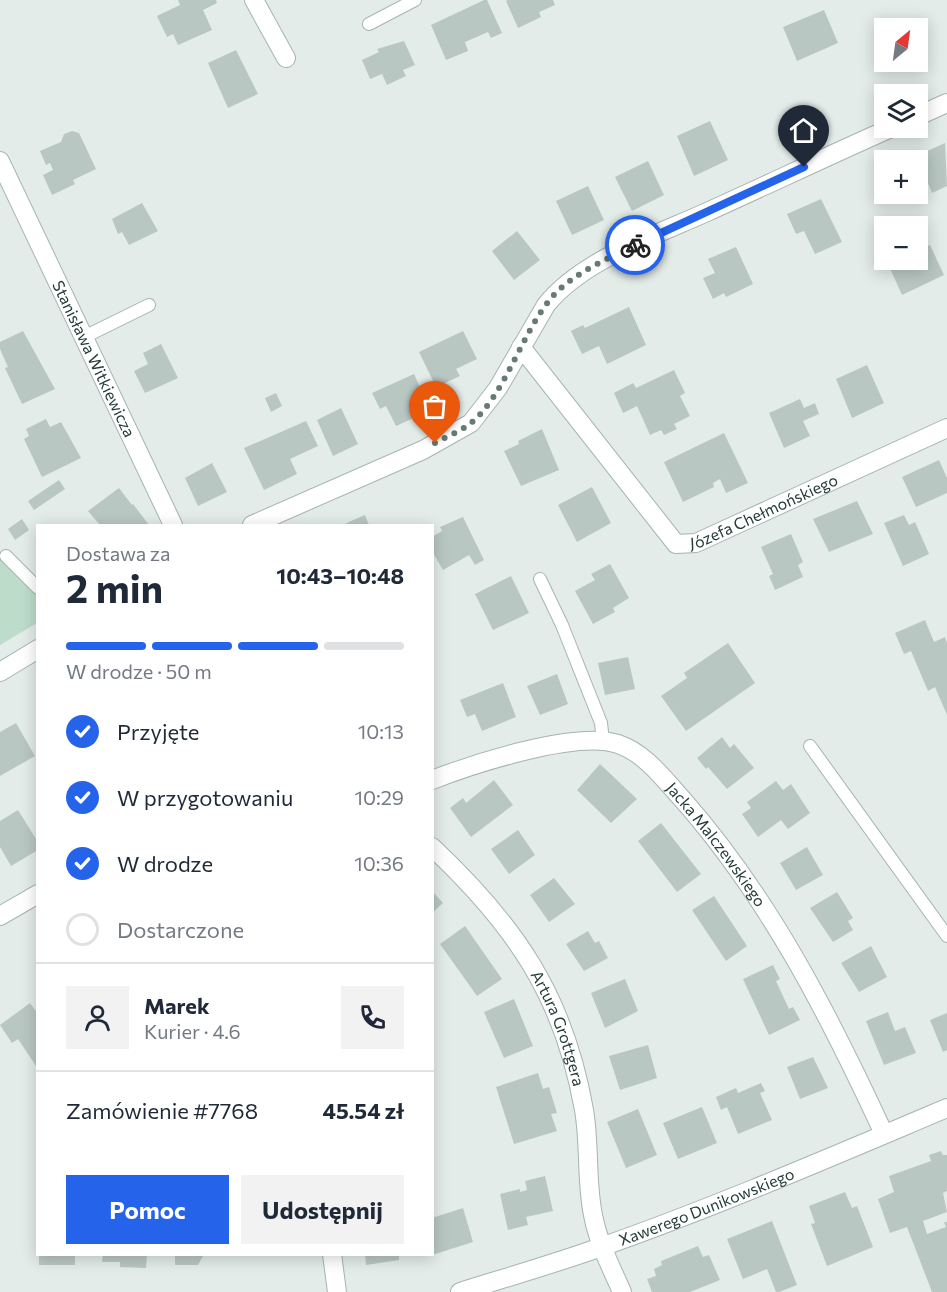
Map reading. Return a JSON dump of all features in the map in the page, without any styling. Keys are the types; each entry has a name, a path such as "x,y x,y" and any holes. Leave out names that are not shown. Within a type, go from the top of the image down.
{"street":[{"path":"254,0 286,58"},
{"path":"928,112 947,103"},
{"path":"254,524 423,450 471,423 498,388 555,294 589,269 874,136"},
{"name":"Stanisława Witkiewicza","path":"0,161 8,197 84,337 173,524"},
{"name":"Józefa Chełmońskiego","path":"521,347 676,544 696,543 947,428"},
{"path":"0,672 36,650"},
{"name":"Jacka Malczewskiego","path":"434,779 539,748 603,741 618,744 638,754 658,772 694,812 740,873 787,942 831,1020 884,1134"},
{"name":"Artura Grottgera","path":"434,849 493,909 514,935 552,999 572,1053 584,1112 593,1215 602,1247 622,1292"},
{"path":"0,916 36,895"},
{"name":"Xawerego Dunikowskiego","path":"460,1292 602,1247 800,1171 947,1108"},
{"path":"332,1256 337,1292"}],"lane":[{"path":"369,24 416,0"},
{"path":"84,337 149,305"},
{"path":"6,556 36,586"},
{"path":"540,579 601,723 603,741"},
{"path":"810,746 947,936"}],"green space":[{"path":"0,554 36,593 36,624 0,645"}],"building":[{"path":"178,0 216,0 217,3 203,10 212,30 178,45 173,34 167,37 157,16 180,5"},
{"path":"487,0 502,33 491,38 488,32 465,42 468,51 446,60 431,25"},
{"path":"553,0 555,5 539,12 541,17 518,28 506,1"},
{"path":"824,10 838,43 797,61 783,27"},
{"path":"404,41 415,65 403,70 406,76 387,85 382,74 370,79 362,60 379,52 377,49"},
{"path":"236,50 258,94 228,108 208,63"},
{"path":"710,121 728,160 694,176 677,136"},
{"path":"72,131 79,133 96,169 73,180 75,184 52,195 43,175 53,170 50,163 46,165 40,151 61,142 64,134"},
{"path":"945,143 947,186 932,193 928,183 928,151"},
{"path":"648,161 664,195 632,211 615,177"},
{"path":"588,186 604,220 572,235 556,201"},
{"path":"821,199 842,242 815,254 804,231 796,234 787,214"},
{"path":"142,203 158,231 129,245 122,232 118,234 112,219"},
{"path":"517,231 540,260 514,280 492,251"},
{"path":"930,245 944,275 902,295 891,270 928,270 928,246"},
{"path":"736,247 753,284 726,297 724,293 713,299 703,278 715,273 708,259"},
{"path":"629,307 646,345 607,364 599,346 582,354 571,331 583,325 585,328"},
{"path":"23,331 55,389 22,404 5,368 8,367 0,349 0,342"},
{"path":"463,331 477,359 456,369 460,376 436,387 419,352"},
{"path":"161,344 178,378 145,393 134,371 148,364 143,353"},
{"path":"867,365 884,403 852,418 836,379"},
{"path":"674,370 685,393 680,396 690,416 674,424 677,429 664,435 661,430 650,435 637,406 623,413 614,393 633,383 636,388"},
{"path":"414,374 425,398 414,403 420,415 396,426 386,406 380,409 372,393"},
{"path":"276,393 282,406 271,412 265,398"},
{"path":"800,399 804,408 815,403 819,414 803,421 810,436 784,448 769,413"},
{"path":"341,408 358,444 333,456 317,420"},
{"path":"46,419 50,427 61,422 81,458 42,477 24,439 29,436 26,429"},
{"path":"306,421 318,446 290,459 297,474 264,490 244,448"},
{"path":"542,429 559,470 521,486 504,451"},
{"path":"724,433 748,483 726,493 720,479 713,483 714,487 683,502 664,462"},
{"path":"939,460 947,478 947,493 916,507 902,477"},
{"path":"212,463 227,492 198,506 185,478"},
{"path":"59,480 65,489 34,510 28,501"},
{"path":"592,487 611,523 577,542 558,505"},
{"path":"119,488 148,524 99,524 88,511"},
{"path":"857,501 873,534 829,552 813,519"},
{"path":"365,515 369,524 345,524"},
{"path":"904,515 909,525 915,522 929,554 903,566 884,523"},
{"path":"463,517 484,560 475,565 469,555 443,570 434,554 434,536 442,531 440,527"},
{"path":"22,519 29,530 15,540 8,529"},
{"path":"791,534 803,562 798,565 803,577 775,590 769,576 773,574 761,547"},
{"path":"610,564 629,598 613,608 615,612 593,624 575,591 595,580 591,574"},
{"path":"511,576 529,613 493,630 475,594"},
{"path":"925,620 934,642 945,637 947,643 947,715 935,687 928,691 911,651 904,654 895,633"},
{"path":"728,643 755,683 686,731 661,696 687,678 684,673"},
{"path":"628,657 635,689 605,695 598,663"},
{"path":"557,674 568,704 540,715 527,686"},
{"path":"503,683 516,717 482,731 475,714 467,717 460,700"},
{"path":"16,723 35,756 0,776 0,732"},
{"path":"722,737 730,748 734,744 754,768 727,789 697,758"},
{"path":"600,764 637,799 611,823 577,790"},
{"path":"494,780 513,805 471,837 450,808 463,798 466,803"},
{"path":"776,781 783,790 791,784 810,813 788,829 781,820 758,837 742,814 751,808 747,802"},
{"path":"18,810 36,839 36,851 11,866 0,847 0,821"},
{"path":"661,823 701,874 677,892 638,841"},
{"path":"518,830 535,855 509,874 491,849"},
{"path":"807,847 823,875 796,890 780,863"},
{"path":"554,878 575,904 549,922 530,895"},
{"path":"837,892 853,918 848,921 853,930 833,942 810,908"},
{"path":"434,893 443,903 434,911"},
{"path":"714,896 747,946 726,961 692,910"},
{"path":"465,926 502,979 477,996 440,944"},
{"path":"588,931 595,943 599,941 608,958 584,971 566,944"},
{"path":"871,946 887,977 859,992 841,963"},
{"path":"773,965 780,979 776,981 789,1009 793,1007 800,1020 769,1035 743,979"},
{"path":"625,979 638,1011 605,1028 591,993"},
{"path":"514,999 533,1046 504,1058 484,1012"},
{"path":"30,1003 36,1011 36,1066 18,1039 12,1043 0,1025"},
{"path":"888,1012 895,1031 905,1027 916,1053 884,1065 866,1021"},
{"path":"947,1013 947,1050 943,1052 930,1020"},
{"path":"648,1045 657,1078 620,1090 609,1056"},
{"path":"813,1057 828,1088 800,1099 787,1067"},
{"path":"538,1073 543,1089 549,1087 557,1113 551,1114 557,1131 514,1144 496,1087"},
{"path":"761,1083 765,1091 760,1093 772,1120 738,1134 727,1107 721,1110 716,1097 736,1088 738,1093"},
{"path":"702,1107 717,1143 678,1159 663,1123"},
{"path":"638,1109 657,1155 626,1168 607,1122"},
{"path":"941,1151 943,1155 947,1155 947,1191 943,1193 947,1212 923,1221 927,1234 946,1227 944,1222 947,1222 947,1292 932,1292 907,1227 890,1233 878,1199 894,1192 889,1176 931,1161 929,1155"},
{"path":"545,1176 553,1211 526,1217 528,1225 508,1230 500,1194 520,1189 520,1192 527,1190 525,1181"},
{"path":"845,1192 852,1208 857,1206 873,1247 827,1266 811,1224 815,1223 809,1206"},
{"path":"463,1208 473,1242 434,1254 434,1217"},
{"path":"772,1221 797,1285 779,1292 776,1292 767,1269 743,1279 727,1239"},
{"path":"698,1246 703,1257 709,1255 720,1280 690,1292 652,1292 647,1279 656,1276 654,1269 662,1265 661,1261"},
{"path":"39,1256 75,1256 75,1265 39,1265"},
{"path":"103,1256 147,1256 146,1268 120,1267 120,1262 102,1262"},
{"path":"175,1256 203,1256 198,1265 175,1265"},
{"path":"365,1256 399,1256 399,1260 366,1265"}],"way so far":[{"path":"435,443 471,423 498,388 532,326 555,294 589,269 635,245"}],"route":[{"path":"635,245 804,167"}]}
